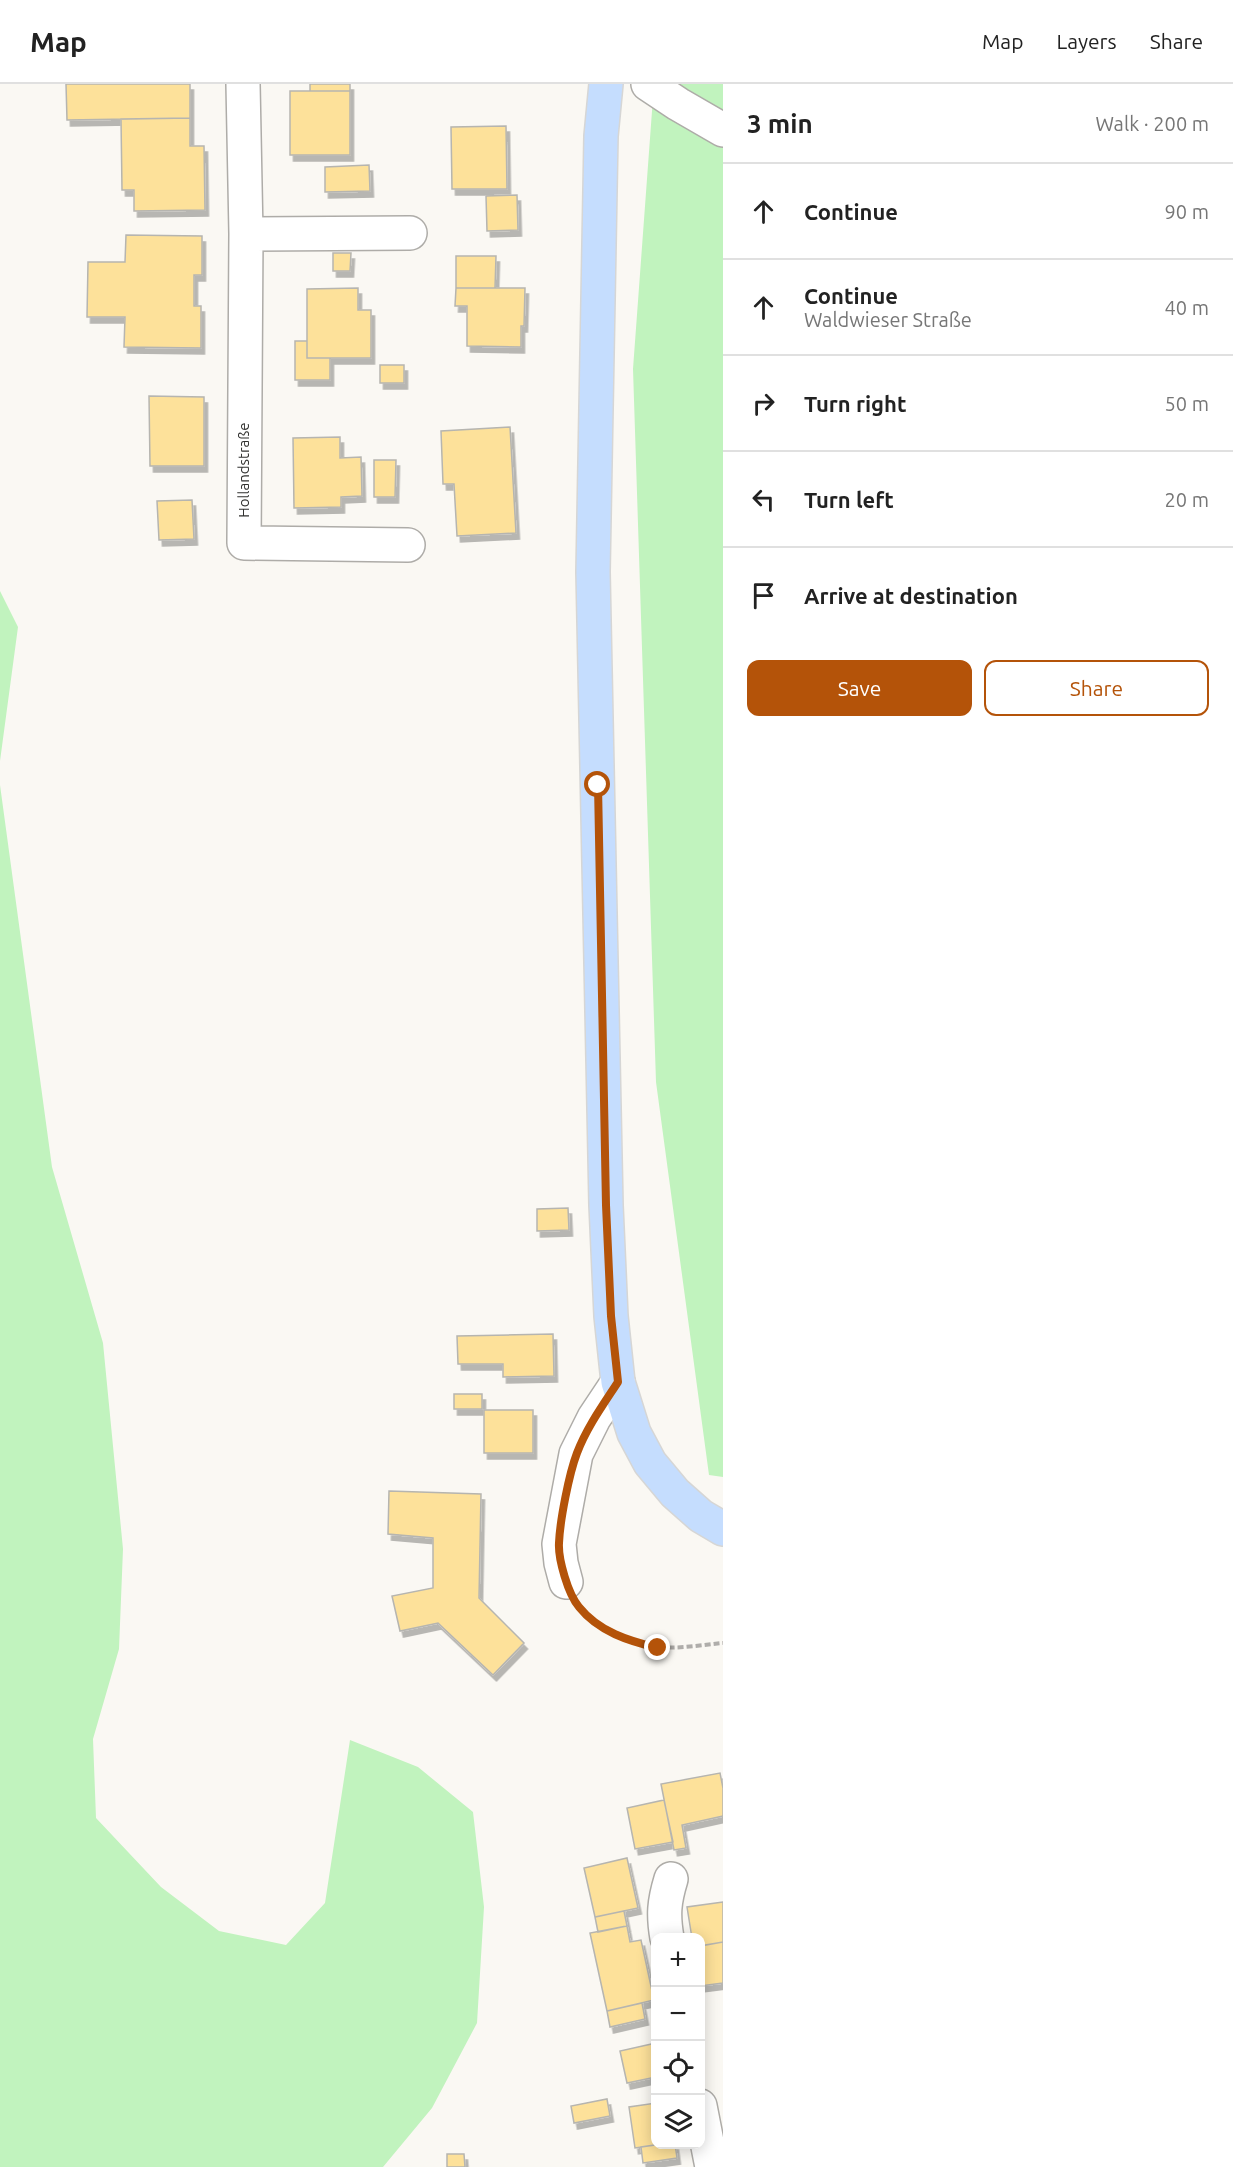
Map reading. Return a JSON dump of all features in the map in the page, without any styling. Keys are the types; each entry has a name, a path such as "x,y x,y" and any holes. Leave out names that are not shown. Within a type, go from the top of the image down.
{"main road":[{"path":"606,84 600,136 592,572 606,1205 611,1316 618,1382 634,1433 650,1463 675,1493 701,1516 723,1529"}],"street":[{"name":"Hollandstraße","path":"243,84 246,234 244,543 408,545"},
{"path":"648,84 723,130"},
{"path":"246,234 410,233"},
{"path":"566,1582 559,1544 576,1454 594,1418 618,1382"},
{"path":"667,1933 663,1917 671,1879"},
{"path":"705,2131 712,2167"}],"path":[{"path":"566,1582 578,1606 598,1625 629,1641 658,1648 723,1643"}],"green space":[{"path":"654,84 723,84 723,1477 709,1475 656,1082 633,369"},
{"path":"0,591 18,627 0,761"},
{"path":"0,785 52,1167 103,1343 123,1549 119,1649 93,1739 96,1818 161,1887 219,1931 286,1945 325,1903 350,1740 418,1767 473,1812 484,1907 477,2023 432,2108 383,2167 0,2167"}],"building":[{"path":"66,84 190,84 190,118 67,120"},
{"path":"310,84 350,84 350,91 310,91"},
{"path":"290,91 350,91 350,155 290,155"},
{"path":"190,118 190,146 204,146 205,210 134,211 134,190 122,190 121,119"},
{"path":"506,126 507,189 452,189 451,127"},
{"path":"369,165 370,191 325,192 325,167"},
{"path":"517,195 518,230 487,231 486,196"},
{"path":"126,235 202,236 202,275 194,275 194,306 201,306 201,348 124,347 125,317 87,317 88,262 125,262"},
{"path":"333,253 351,253 350,271 333,271"},
{"path":"456,256 496,256 495,288 456,288"},
{"path":"358,288 358,310 371,310 371,358 307,358 307,289"},
{"path":"456,288 525,288 521,347 467,346 467,306 455,306"},
{"path":"295,341 307,341 307,358 330,358 330,380 295,380"},
{"path":"380,365 404,365 404,383 380,383"},
{"path":"149,396 204,397 204,466 150,466"},
{"path":"510,427 516,533 457,536 454,484 443,484 441,431"},
{"path":"340,437 340,458 361,457 362,496 341,497 341,507 294,508 293,438"},
{"path":"374,460 396,460 395,497 374,497"},
{"path":"192,500 194,539 159,540 157,501"},
{"path":"568,1208 569,1230 537,1231 537,1209"},
{"path":"553,1334 554,1376 503,1377 503,1364 458,1364 457,1336"},
{"path":"454,1394 482,1394 482,1409 454,1409"},
{"path":"484,1410 533,1410 533,1453 484,1453"},
{"path":"389,1491 481,1494 479,1598 524,1643 493,1675 438,1623 400,1631 392,1596 433,1588 433,1538 388,1534"},
{"path":"720,1773 723,1788 723,1816 682,1825 686,1848 674,1850 661,1784"},
{"path":"664,1800 673,1842 635,1849 627,1808"},
{"path":"627,1858 638,1908 595,1917 584,1868"},
{"path":"723,1902 723,1942 705,1945 705,1933 691,1933 687,1907"},
{"path":"624,1911 627,1926 598,1932 595,1917"},
{"path":"627,1926 630,1942 641,1940 651,1986 651,2001 607,2011 590,1933"},
{"path":"723,1942 723,1983 705,1985 705,1945"},
{"path":"642,2003 645,2019 610,2027 607,2011"},
{"path":"651,2044 651,2078 627,2083 620,2051"},
{"path":"607,2099 610,2116 574,2123 571,2106"},
{"path":"651,2104 651,2146 635,2148 629,2107"},
{"path":"651,2146 651,2149 676,2149 677,2158 643,2163 641,2147"},
{"path":"447,2154 464,2154 465,2167 447,2167"}],"route":[{"path":"598,785 606,1205 611,1316 618,1382 594,1418 576,1454 559,1544 566,1582 578,1606 598,1625 629,1641 658,1648"}]}
